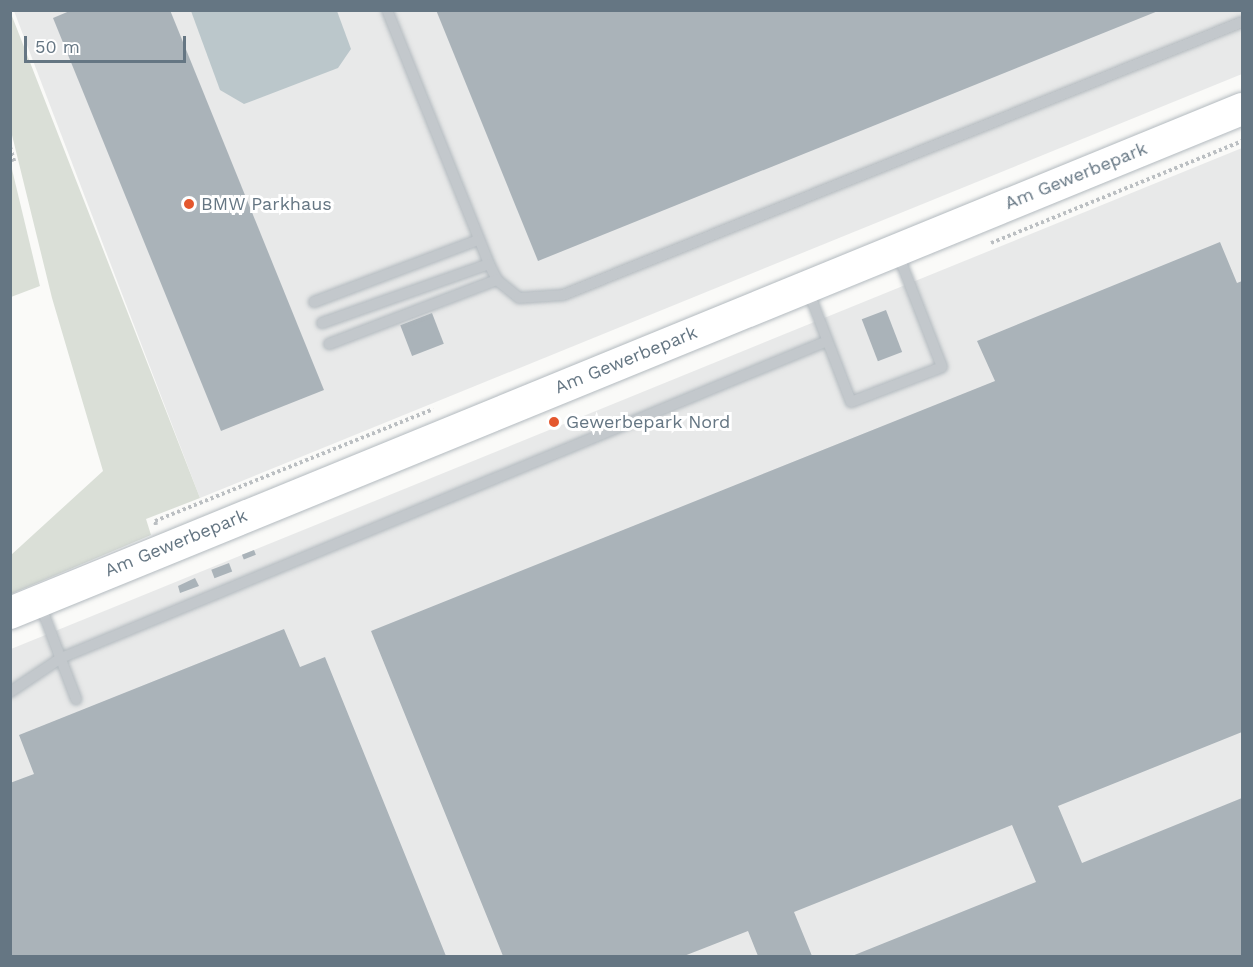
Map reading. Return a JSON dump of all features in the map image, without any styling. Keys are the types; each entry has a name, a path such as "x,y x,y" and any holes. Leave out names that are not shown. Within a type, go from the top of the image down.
{"street":[{"name":"Am Gewerbepark","path":"10,613 895,248 1242,110"}],"lane":[{"path":"387,10 478,240 497,280 519,298 563,295 1242,22"},
{"path":"314,302 478,240"},
{"path":"807,285 850,402 942,367 895,248"},
{"path":"322,323 489,264"},
{"path":"329,344 497,280"},
{"path":"10,692 61,658 827,341"},
{"path":"39,600 76,699"}],"path":[{"path":"10,147 14,161"}],"shaded area":[{"path":"10,11 200,498 146,519 151,535 11,594 11,555 103,471 52,298 11,131"},
{"path":"14,11 1242,11 1242,74 200,498"},
{"path":"191,11 337,11 351,49 338,68 244,104 220,90"},
{"path":"1242,148 1242,956 11,956 11,649"},
{"path":"10,161 40,286 11,297 10,297"}],"building":[{"name":"BMW Parkhaus","path":"72,10 170,10 324,390 221,431 53,18"},
{"path":"436,10 1158,10 1158,11 538,261"},
{"path":"1220,242 1237,283 1242,281 1242,732 1058,806 1082,863 1242,798 1242,956 852,956 1036,882 1012,825 794,912 812,956 758,956 748,931 684,956 503,956 371,631 995,381 977,341"},
{"path":"886,310 902,352 878,361 862,319"},
{"path":"432,313 444,344 412,356 400,325"},
{"path":"254,550 256,555 244,560 242,555"},
{"path":"229,563 232,571 214,578 211,570"},
{"path":"195,578 199,586 180,593 178,586"},
{"path":"284,629 300,667 325,657 446,956 10,956 10,783 34,774 19,735"}],"place":[{"name":"BMW Parkhaus","path":"189,204"},
{"name":"Gewerbepark Nord","path":"554,422"}]}
